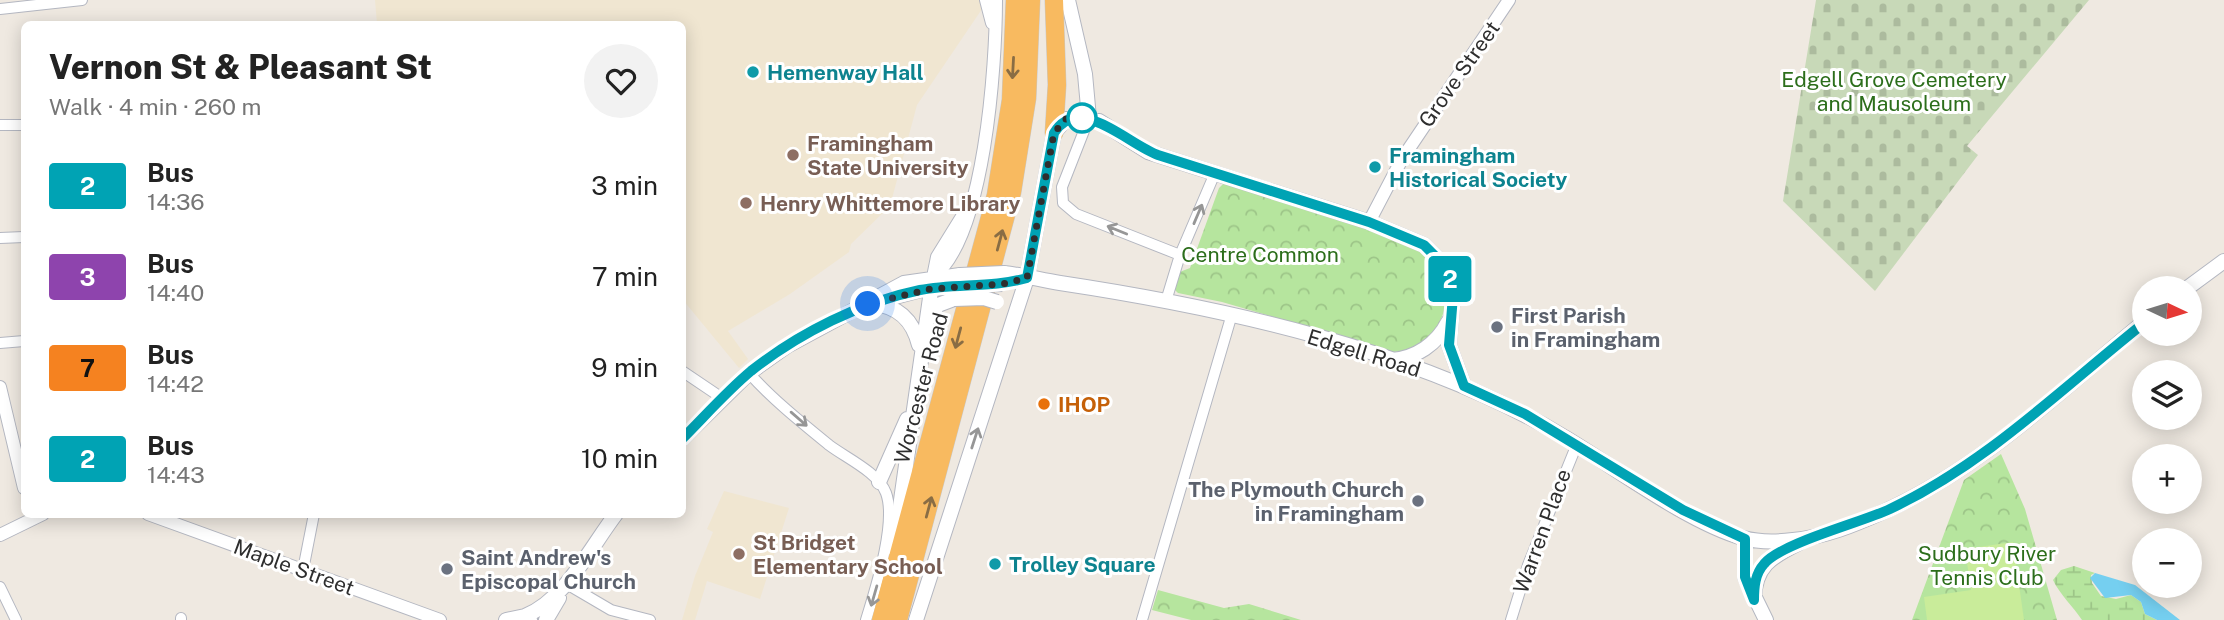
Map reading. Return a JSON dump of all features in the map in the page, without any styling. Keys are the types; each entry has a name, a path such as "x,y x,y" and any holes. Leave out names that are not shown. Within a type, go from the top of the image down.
{"highway":[{"name":"Worcester Road","path":"881,620 996,195 1011,100 1015,0"},
{"name":"Worcester Road","path":"898,620 1012,191 1027,98 1031,0"},
{"path":"1054,0 1057,77 1054,133"}],"main road":[{"path":"1068,0 1085,74 1089,118"},
{"path":"917,620 1027,278 1054,133 1066,119 1089,118 1148,152 1407,236 1437,257 1452,288 1450,353 1464,386"},
{"path":"2202,277 2224,261"},
{"name":"Edgell Road","path":"686,435 749,373 787,346 868,304 931,283 958,287 1003,278 1027,278 1166,300 1232,314 1391,360 1511,406 1683,510 1745,539 1780,541 1812,537 1878,514 1966,468 2132,333"},
{"name":"Worcester Road","path":"881,620 931,283"},
{"path":"924,326 938,305 958,287 997,302 1008,314 1010,330"},
{"path":"868,304 891,308 908,320 921,353"},
{"path":"1391,360 1415,355 1429,346 1442,333 1451,315"},
{"path":"879,482 914,402"},
{"path":"506,620 527,618 544,606 565,583 613,518"},
{"path":"1754,600 1758,573 1766,562 1812,537"},
{"path":"1745,539 1745,577 1766,620"},
{"path":"546,620 565,583"}],"street":[{"path":"0,9 82,0"},
{"path":"986,0 994,30"},
{"path":"931,283 949,261 959,242 970,204 987,129 996,0"},
{"name":"Grove Street","path":"1369,222 1402,159 1509,0"},
{"path":"1089,118 1062,187 1063,203 1071,211 1180,255"},
{"path":"0,125 21,125"},
{"path":"1166,300 1180,255 1215,173"},
{"path":"0,238 21,237"},
{"path":"1142,620 1232,314"},
{"path":"0,343 21,341"},
{"path":"749,373 822,439 879,482"},
{"path":"686,374 722,398"},
{"path":"0,387 21,475"},
{"name":"Warren Place","path":"1511,620 1528,565 1577,444"},
{"name":"Worcester Road","path":"866,620 886,540 888,500 879,482"},
{"path":"0,535 32,518"},
{"name":"Maple Street","path":"159,518 440,620"},
{"path":"303,570 313,518"},
{"path":"565,583 611,610 650,620"},
{"path":"0,587 16,620"}],"shaded area":[{"name":"Framingham State University","path":"375,0 980,0 982,9 917,105 890,206 851,244 849,252 790,294 728,331 748,359 739,368 686,304 686,21 377,21"},
{"name":"St Bridget Elementary School","path":"724,491 789,508 760,599 707,581 695,620 682,620 695,576 713,532 707,529"}],"green space":[{"name":"Edgell Grove Cemetery and Mausoleum","path":"1816,0 2089,0 1967,146 1978,155 1875,291 1783,201"},
{"name":"Centre Common","path":"1224,183 1404,241 1422,253 1437,268 1444,282 1446,296 1439,322 1431,334 1421,343 1393,352 1222,302 1178,293 1173,288 1177,273 1190,268 1219,188"},
{"name":"Sudbury River Tennis Club","path":"2001,454 2025,509 2057,620 1912,620 1964,480"},
{"path":"2013,542 2024,620 1927,620 1924,597 1971,590 1965,549"},
{"path":"2074,566 2095,573 2091,575 2092,583 2101,596 2116,599 2131,595 2141,602 2145,614 2157,620 2082,620 2053,580 2061,570"},
{"path":"1158,590 1224,608 1249,604 1301,620 1191,620 1152,610"}],"water":[{"path":"2095,573 2132,584 2132,596 2105,598 2090,578"},
{"path":"2135,598 2152,598 2180,620 2157,620 2145,614 2141,602"}],"bus line":[{"name":"2","path":"686,435 735,386 772,355 868,304 909,292 1002,284 1027,278 1054,133 1061,122 1073,117 1099,121 1148,152 1369,222 1424,245 1443,264 1450,279 1453,296 1449,345 1456,371 1464,386 1525,414 1683,510 1745,539 1745,577 1754,600 1758,573 1771,557 1812,537 1851,526 1890,509 1966,468 1999,444 2132,333"}],"place":[{"name":"Hemenway Hall","path":"753,72"},
{"name":"Framingham State University","path":"793,155"},
{"name":"Framingham Historical Society","path":"1375,167"},
{"name":"Henry Whittemore Library","path":"746,203"},
{"name":"First Parish in Framingham","path":"1497,327"},
{"name":"IHOP","path":"1044,404"},
{"name":"The Plymouth Church in Framingham","path":"1418,501"},
{"name":"St Bridget Elementary School","path":"739,554"},
{"name":"Trolley Square","path":"995,564"},
{"name":"Saint Andrew's Episcopal Church","path":"447,569"}],"route":[{"path":"868,304 909,292 1002,284 1027,278 1054,133 1066,119 1082,118"}]}
